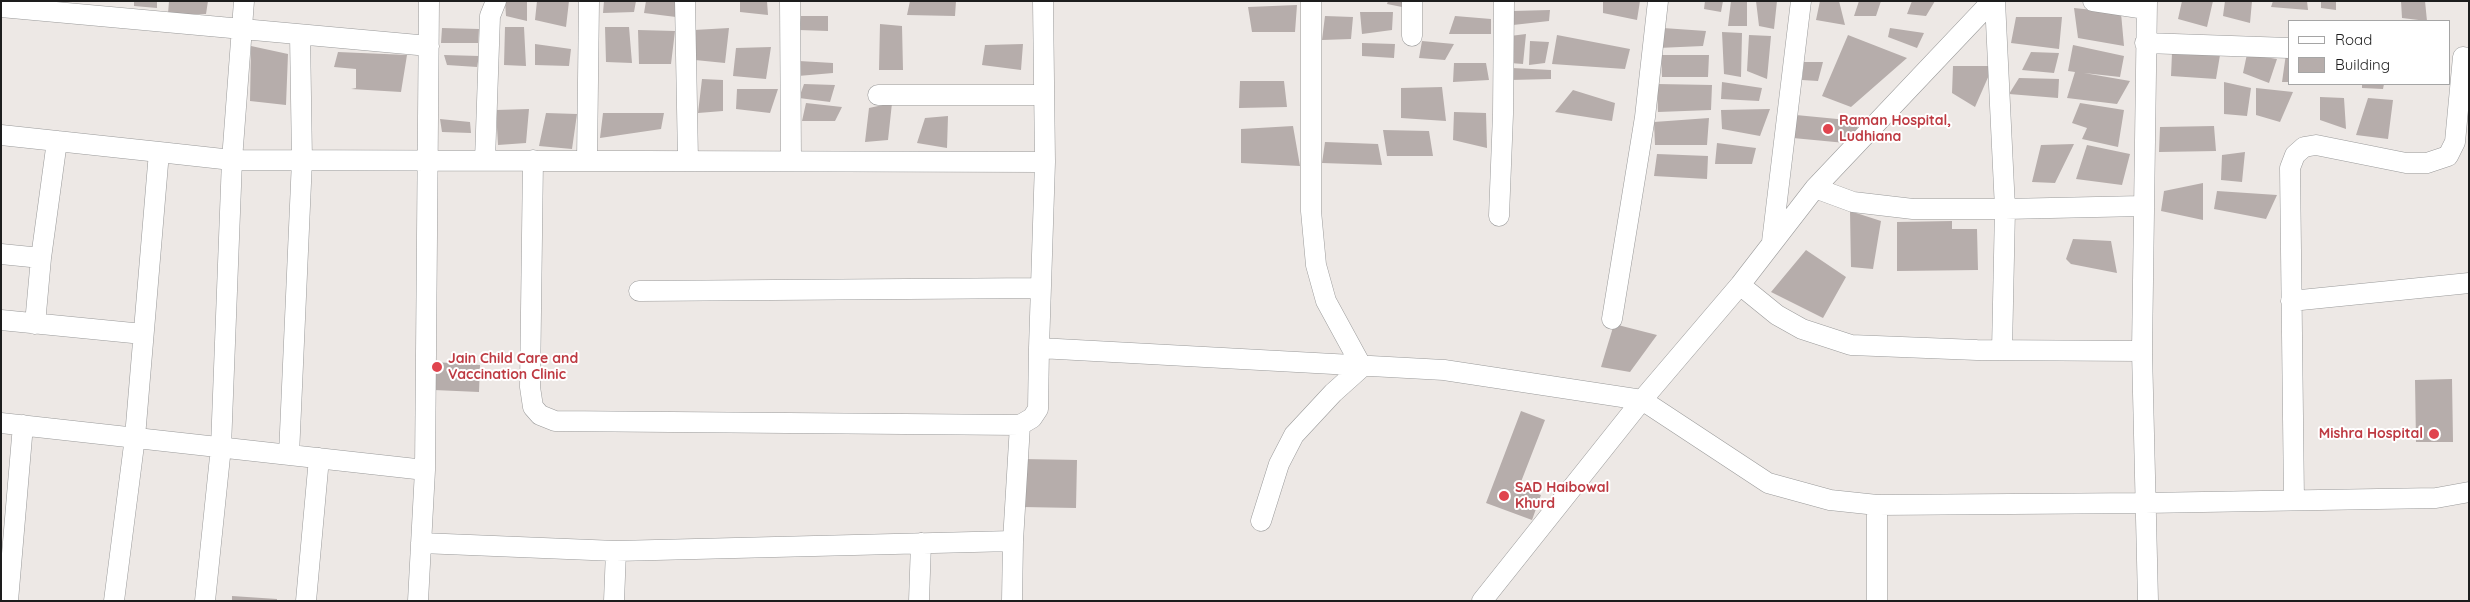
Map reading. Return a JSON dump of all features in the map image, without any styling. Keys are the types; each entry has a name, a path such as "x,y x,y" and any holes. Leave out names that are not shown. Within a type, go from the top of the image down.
{"street":[{"path":"205,601 221,447 232,160 240,29 244,1"},
{"path":"418,601 425,470 430,1"},
{"path":"485,160 490,16 496,1"},
{"path":"587,160 589,1"},
{"path":"686,1 688,160"},
{"path":"790,1 791,161"},
{"path":"533,160 530,387 534,407 540,415 555,421 1020,425 1032,418 1038,409 1045,162 1043,1"},
{"path":"1311,1 1311,211 1316,265 1326,301 1362,366"},
{"path":"1412,1 1412,36"},
{"path":"1499,216 1503,114 1504,1"},
{"path":"1612,319 1645,117 1658,1"},
{"path":"1772,244 1801,1"},
{"path":"1482,601 1642,400 1740,285 1815,188 1993,1"},
{"path":"1993,1 2005,209 2002,350"},
{"path":"2094,1 2146,5 2142,206 2142,351 2148,601"},
{"path":"1,7 123,10 240,29 429,46"},
{"path":"289,454 302,160 300,35"},
{"path":"2145,43 2288,48"},
{"path":"2294,500 2290,168 2295,155 2304,147 2316,145 2406,163 2426,163 2442,160 2448,156 2455,142 2460,57"},
{"path":"878,95 1044,95"},
{"path":"1,135 232,160 1045,162"},
{"path":"35,324 57,141"},
{"path":"114,601 134,437 159,152"},
{"path":"1815,188 1853,202 1913,209 2142,206"},
{"path":"1,254 42,258"},
{"path":"2291,301 2469,283"},
{"path":"1740,285 1777,315 1802,329 1851,345 2002,350 2142,351"},
{"path":"639,291 1041,288"},
{"path":"1,320 143,334"},
{"path":"1039,348 1444,370 1642,400 1768,483 1830,500 1877,505 2436,498 2469,492"},
{"path":"1261,521 1279,464 1294,435 1333,393 1362,366"},
{"path":"1,423 425,470"},
{"path":"8,601 8,518 23,425"},
{"path":"1012,601 1013,541 1020,425"},
{"path":"306,601 319,458"},
{"path":"1877,505 1877,601"},
{"path":"421,542 616,551 1013,541"},
{"path":"919,601 921,543"},
{"path":"614,601 616,551"}],"building":[{"path":"134,1 157,1 157,8 134,6"},
{"path":"169,1 208,1 206,14 168,14"},
{"path":"505,1 527,1 527,21 506,16"},
{"path":"537,1 569,1 566,27 535,20"},
{"path":"604,1 636,1 634,12 603,13"},
{"path":"646,1 675,1 676,17 644,13"},
{"path":"740,1 767,1 768,15 740,12"},
{"path":"910,1 956,1 955,16 907,15"},
{"path":"1388,1 1403,1 1402,7 1387,4"},
{"path":"1603,1 1640,1 1637,20 1603,13"},
{"path":"1705,1 1723,1 1721,12 1704,9"},
{"path":"1731,1 1747,1 1747,26 1728,26"},
{"path":"1756,1 1777,1 1774,29 1759,26"},
{"path":"1820,1 1839,1 1845,25 1816,20"},
{"path":"1859,1 1881,1 1876,16 1854,16"},
{"path":"1912,1 1935,1 1926,16 1907,14"},
{"path":"2182,1 2213,1 2207,27 2178,19"},
{"path":"2225,1 2252,1 2250,23 2223,16"},
{"path":"2273,1 2307,1 2308,10 2271,7"},
{"path":"2321,1 2336,1 2336,10 2321,8"},
{"path":"2401,1 2425,1 2427,20 2402,18"},
{"path":"1297,5 1295,32 1252,32 1248,7"},
{"path":"2074,8 2121,13 2124,46 2078,38"},
{"path":"1550,10 1549,21 1513,25 1513,11"},
{"path":"1360,12 1393,12 1392,30 1362,34"},
{"path":"801,16 828,16 828,31 799,30"},
{"path":"1325,16 1353,17 1351,39 1322,40"},
{"path":"1455,16 1491,19 1491,34 1449,34"},
{"path":"2016,17 2062,17 2059,49 2011,43"},
{"path":"880,24 902,26 903,70 879,70"},
{"path":"505,27 524,27 526,66 504,65"},
{"path":"605,27 629,27 632,63 606,62"},
{"path":"442,28 479,29 478,43 441,43"},
{"path":"729,28 725,63 695,60 694,30"},
{"path":"1663,28 1706,31 1703,46 1658,48"},
{"path":"1890,28 1924,33 1917,48 1888,37"},
{"path":"638,30 675,31 671,64 639,64"},
{"path":"1722,32 1742,33 1741,77 1724,74"},
{"path":"1526,34 1523,64 1510,63 1510,36"},
{"path":"1557,35 1630,49 1625,69 1552,64"},
{"path":"1749,35 1771,36 1767,79 1747,71"},
{"path":"1848,35 1907,58 1851,107 1822,96"},
{"path":"1422,41 1454,44 1445,60 1419,58"},
{"path":"1530,41 1549,42 1545,63 1529,65"},
{"path":"1362,43 1395,44 1394,58 1362,56"},
{"path":"535,44 571,49 569,66 535,65"},
{"path":"1023,44 1021,70 982,65 985,45"},
{"path":"2073,45 2124,56 2120,77 2084,73 2130,81 2117,104 2067,98 2075,72 2068,71"},
{"path":"251,46 288,54 286,105 250,101"},
{"path":"771,47 766,79 733,76 736,48"},
{"path":"338,52 407,55 401,92 351,89 356,88 356,69 334,67"},
{"path":"2031,52 2059,53 2054,73 2022,70"},
{"path":"2172,53 2220,55 2216,79 2171,76"},
{"path":"2247,54 2277,59 2269,83 2243,73"},
{"path":"2286,54 2288,54 2288,82 2282,82"},
{"path":"444,55 479,56 477,67 447,65"},
{"path":"1661,55 1709,55 1708,77 1662,77"},
{"path":"799,61 833,63 833,73 798,76"},
{"path":"1804,62 1823,62 1818,81 1802,80"},
{"path":"1454,63 1486,63 1489,80 1453,82"},
{"path":"1953,66 1993,66 1975,107 1952,93"},
{"path":"1512,68 1551,70 1551,79 1510,80"},
{"path":"2019,78 2059,79 2058,98 2009,94"},
{"path":"702,79 723,80 723,111 698,113"},
{"path":"1240,81 1284,81 1287,107 1239,108"},
{"path":"1722,82 1762,88 1759,101 1721,99"},
{"path":"2224,82 2251,88 2247,116 2224,114"},
{"path":"804,84 835,85 830,102 799,98"},
{"path":"1657,84 1712,85 1711,110 1658,112"},
{"path":"2362,85 2384,85 2383,89 2362,88"},
{"path":"1442,87 1446,121 1401,118 1401,88"},
{"path":"2256,88 2293,92 2280,122 2256,115"},
{"path":"737,89 778,89 770,113 736,109"},
{"path":"1573,90 1615,103 1612,121 1555,112"},
{"path":"2320,97 2344,98 2346,129 2320,120"},
{"path":"2368,98 2393,100 2388,139 2356,135"},
{"path":"806,103 842,107 835,121 802,121"},
{"path":"892,103 888,140 865,142 869,108"},
{"path":"2080,103 2124,110 2118,147 2082,139 2087,128 2072,123"},
{"path":"529,109 526,143 498,145 496,110"},
{"path":"1770,109 1760,136 1722,129 1721,110"},
{"path":"1454,112 1486,113 1487,148 1453,140"},
{"path":"546,113 577,114 572,149 539,146"},
{"path":"603,113 664,113 661,129 600,138"},
{"path":"1796,115 1858,121 1856,144 1793,138"},
{"path":"948,116 947,148 917,143 925,118"},
{"path":"1709,118 1707,145 1655,145 1654,122"},
{"path":"440,119 470,122 471,133 442,132"},
{"path":"1293,126 1300,166 1241,163 1241,129"},
{"path":"2214,126 2216,151 2159,152 2160,127"},
{"path":"1383,130 1429,131 1433,156 1387,156"},
{"path":"1325,142 1378,144 1382,165 1322,163"},
{"path":"1717,143 1756,148 1752,164 1715,164"},
{"path":"2074,144 2055,183 2032,182 2041,145"},
{"path":"2087,145 2130,154 2122,185 2076,179"},
{"path":"2245,152 2242,182 2221,180 2222,155"},
{"path":"1657,154 1708,156 1707,179 1654,176"},
{"path":"2203,183 2203,220 2161,211 2164,191"},
{"path":"2217,191 2277,195 2266,219 2214,209"},
{"path":"1850,211 1881,221 1873,269 1851,267"},
{"path":"1952,221 1952,229 1977,229 1978,270 1897,271 1897,222"},
{"path":"2073,239 2111,241 2117,273 2071,264 2066,259"},
{"path":"1806,250 1846,277 1823,318 1771,292"},
{"path":"1614,324 1657,335 1630,372 1601,367"},
{"path":"435,362 480,365 479,392 434,390"},
{"path":"2452,379 2453,442 2416,442 2415,380"},
{"path":"1521,411 1545,420 1519,487 1541,495 1532,520 1486,503"},
{"path":"1023,459 1077,460 1076,508 1023,507"},
{"path":"232,596 277,599 277,601 232,601"}],"place":[{"name":"Raman Hospital, Ludhiana","path":"1828,129"},
{"name":"Jain Child Care and Vaccination Clinic","path":"437,367"},
{"name":"Mishra Hospital","path":"2434,434"},
{"name":"SAD Haibowal Khurd","path":"1504,496"}]}
